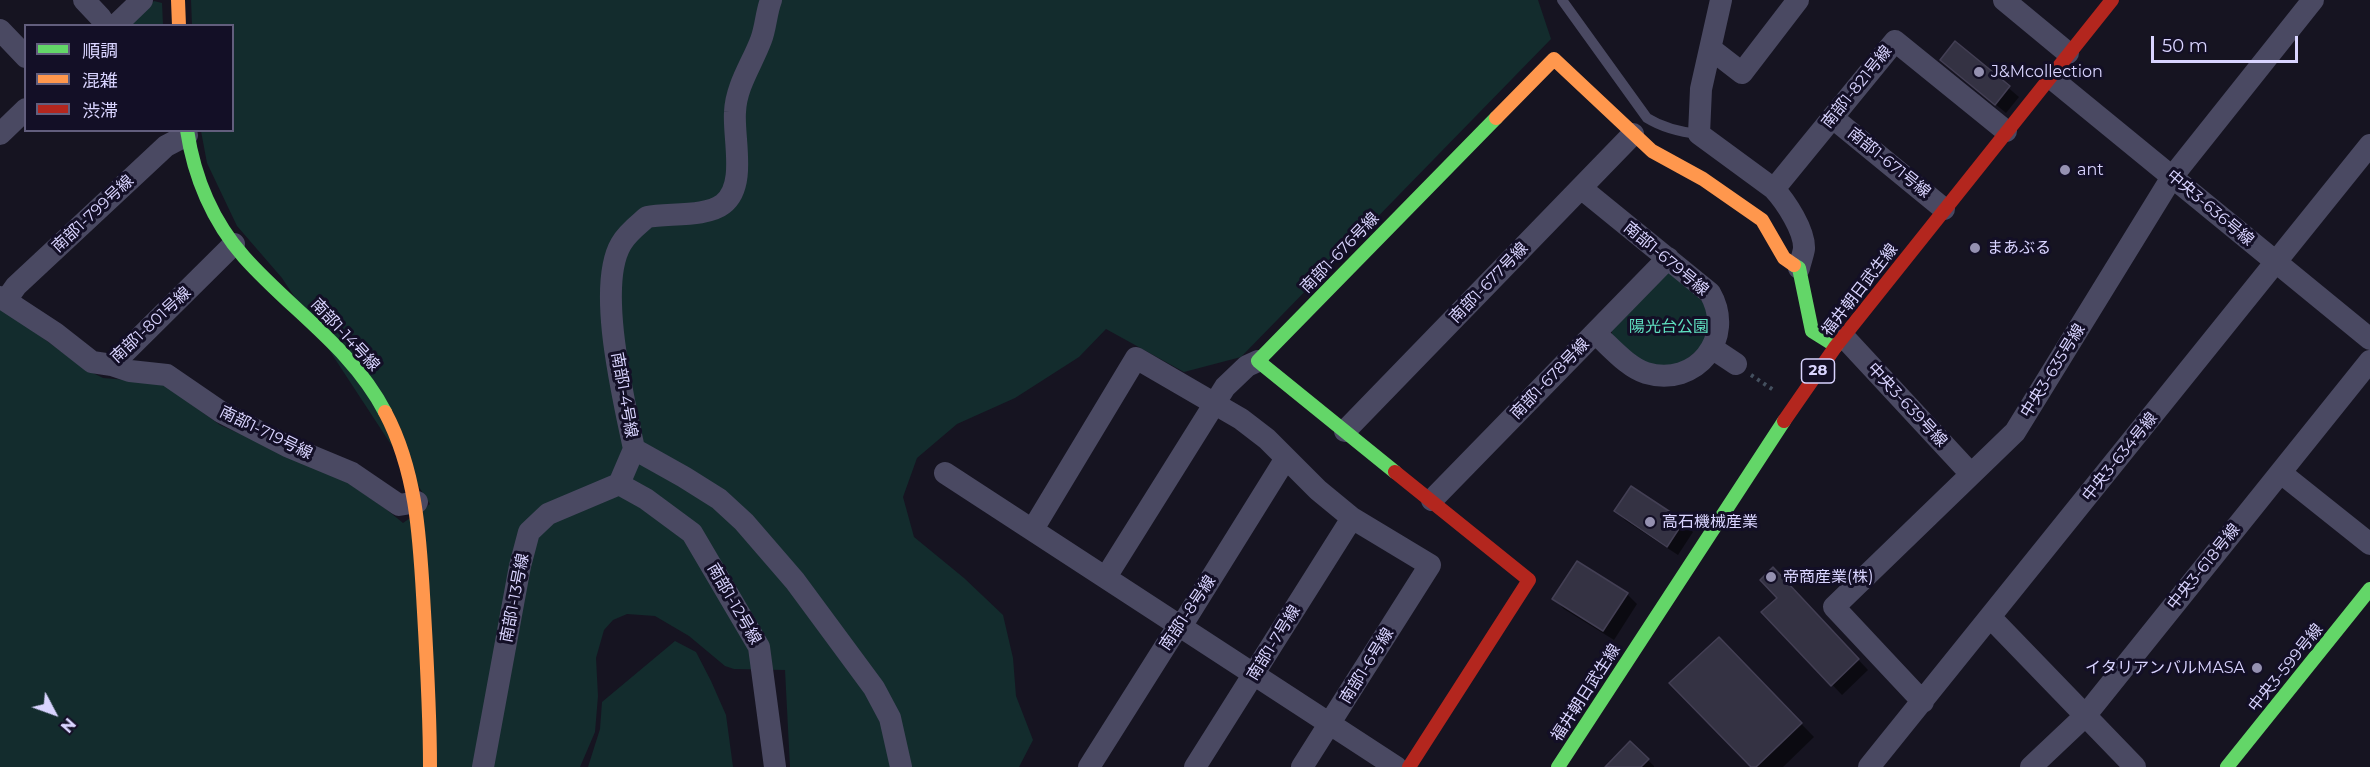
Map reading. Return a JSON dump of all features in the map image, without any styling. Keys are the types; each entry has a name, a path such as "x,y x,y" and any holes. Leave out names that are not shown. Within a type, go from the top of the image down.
{"street":[{"path":"84,0 108,22 142,0"},
{"path":"178,0 179,24"},
{"name":"南部1-4号線","path":"771,0 762,37 742,80 735,112 737,171 732,195 723,205 706,212 647,217 621,244 612,267 610,293 615,340 634,449 719,499 744,522 795,580 874,688 891,718 901,767"},
{"path":"1721,0 1701,89 1699,134 1774,189 1783,199 1794,217 1804,248 1799,268 1812,330 1840,341"},
{"path":"1711,49 1742,73 1798,0"},
{"path":"2004,0 2068,53"},
{"name":"福井朝日武生線","path":"1558,767 1794,405 1840,341 2112,0"},
{"name":"中央3-635号線","path":"1923,702 1834,607 2015,432 2172,177 2313,0"},
{"path":"0,30 24,55"},
{"name":"南部1-821号線","path":"1774,189 1895,41 2006,131"},
{"name":"南部1-676号線","path":"1258,361 1554,58 1652,151 1703,179 1762,220 1784,258 1799,268"},
{"name":"中央3-636号線","path":"2050,77 2370,339"},
{"path":"0,134 24,112"},
{"name":"南部1-671号線","path":"1833,118 1944,209"},
{"name":"南部1-14号線","path":"187,133 194,166 210,204 234,244 254,267 341,350 364,377 393,425 407,460 417,502 427,662 430,767"},
{"name":"南部1-799号線","path":"3,298 165,146 187,133"},
{"name":"南部1-677号線","path":"1345,431 1633,134"},
{"name":"中央3-634号線","path":"1869,767 2370,145"},
{"name":"南部1-679号線","path":"1581,188 1710,293 1718,307 1717,338 1712,348"},
{"name":"南部1-801号線","path":"3,298 56,333 92,362 112,365 234,244"},
{"name":"南部1-678号線","path":"1432,500 1668,258"},
{"path":"1595,333 1631,364 1644,372 1663,376 1680,374 1705,358 1712,348 1736,364"},
{"name":"中央3-639号線","path":"1840,341 1971,474"},
{"path":"1033,529 1136,358 1241,419 1267,439 1318,490 1352,518"},
{"path":"1106,577 1225,387 1246,366 1258,361 1529,580 1409,767"},
{"name":"中央3-618号線","path":"2031,767 2085,716 2370,361"},
{"name":"南部1-719号線","path":"112,365 130,371 167,375 221,412 287,446 352,473 399,505 417,502"},
{"path":"619,484 634,449"},
{"name":"南部1-8号線","path":"1089,767 1286,458"},
{"path":"2281,472 2370,544"},
{"path":"945,473 1396,767"},
{"name":"南部1-13号線","path":"483,767 520,566 529,532 548,514 619,484"},
{"name":"南部1-12号線","path":"619,484 646,499 692,533 759,647 775,767"},
{"name":"南部1-6号線","path":"1302,767 1430,565 1352,518"},
{"name":"南部1-7号線","path":"1196,767 1352,518"},
{"name":"中央3-599号線","path":"2227,767 2370,590"},
{"path":"1991,618 2135,767"}],"lane":[{"path":"1562,0 1647,118 1683,132 1699,134"}],"path":[{"path":"1736,364 1781,396"}],"green space":[{"path":"191,0 1538,0 1551,39 1241,357 1184,372 1106,329 1079,357 1015,398 957,424 917,458 903,497 914,537 964,578 1003,615 1013,658 1016,696 1033,740 1019,767 790,767 785,670 734,669 725,666 689,636 655,616 627,614 613,620 604,630 596,658 598,696 595,732 580,767 0,767 0,307 87,370 103,378 162,383 220,425 344,480 403,523 430,504 282,278 237,226 207,163 201,132 234,132 234,24 192,24"},
{"path":"154,1 162,3 163,24 128,24"},
{"name":"陽光台公園","path":"1667,273 1676,273 1710,310 1705,344 1677,367 1647,365 1612,337 1612,329"},
{"path":"675,641 696,652 711,681 726,715 733,767 588,767 600,729 602,702"}],"building":[{"path":"1955,41 2010,86 1995,105 1940,60"},
{"path":"1631,486 1684,521 1667,547 1614,511"},
{"path":"1577,561 1628,593 1603,631 1552,599"},
{"path":"1773,567 1859,659 1831,686 1761,612 1777,598 1760,580"},
{"path":"1719,637 1802,723 1756,767 1751,767 1669,683"},
{"path":"1630,741 1649,759 1641,767 1605,767"}],"traffic: fast":[{"path":"1395,472 1258,361 1496,118"},
{"path":"187,132 200,182 223,229 262,276 320,330 356,368 385,412"},
{"path":"1794,265 1799,268 1812,331 1836,346"},
{"path":"1558,767 1784,421"},
{"path":"2227,767 2370,589"}],"traffic: slow":[{"path":"178,0 179,24"},
{"path":"1496,118 1554,59 1652,151 1703,179 1762,220 1784,258 1794,265"},
{"path":"385,412 396,436 411,484 419,535 430,767"}],"traffic: jam":[{"path":"1784,421 1836,346 2112,0"},
{"path":"1395,472 1529,580 1409,767"}],"place":[{"name":"J&Mcollection","path":"1979,72"},
{"name":"ant","path":"2065,170"},
{"name":"まあぶる","path":"1975,248"},
{"name":"高石機械産業","path":"1650,522"},
{"name":"帝商産業(株)","path":"1771,577"},
{"name":"イタリアンバルMASA","path":"2257,668"}]}
